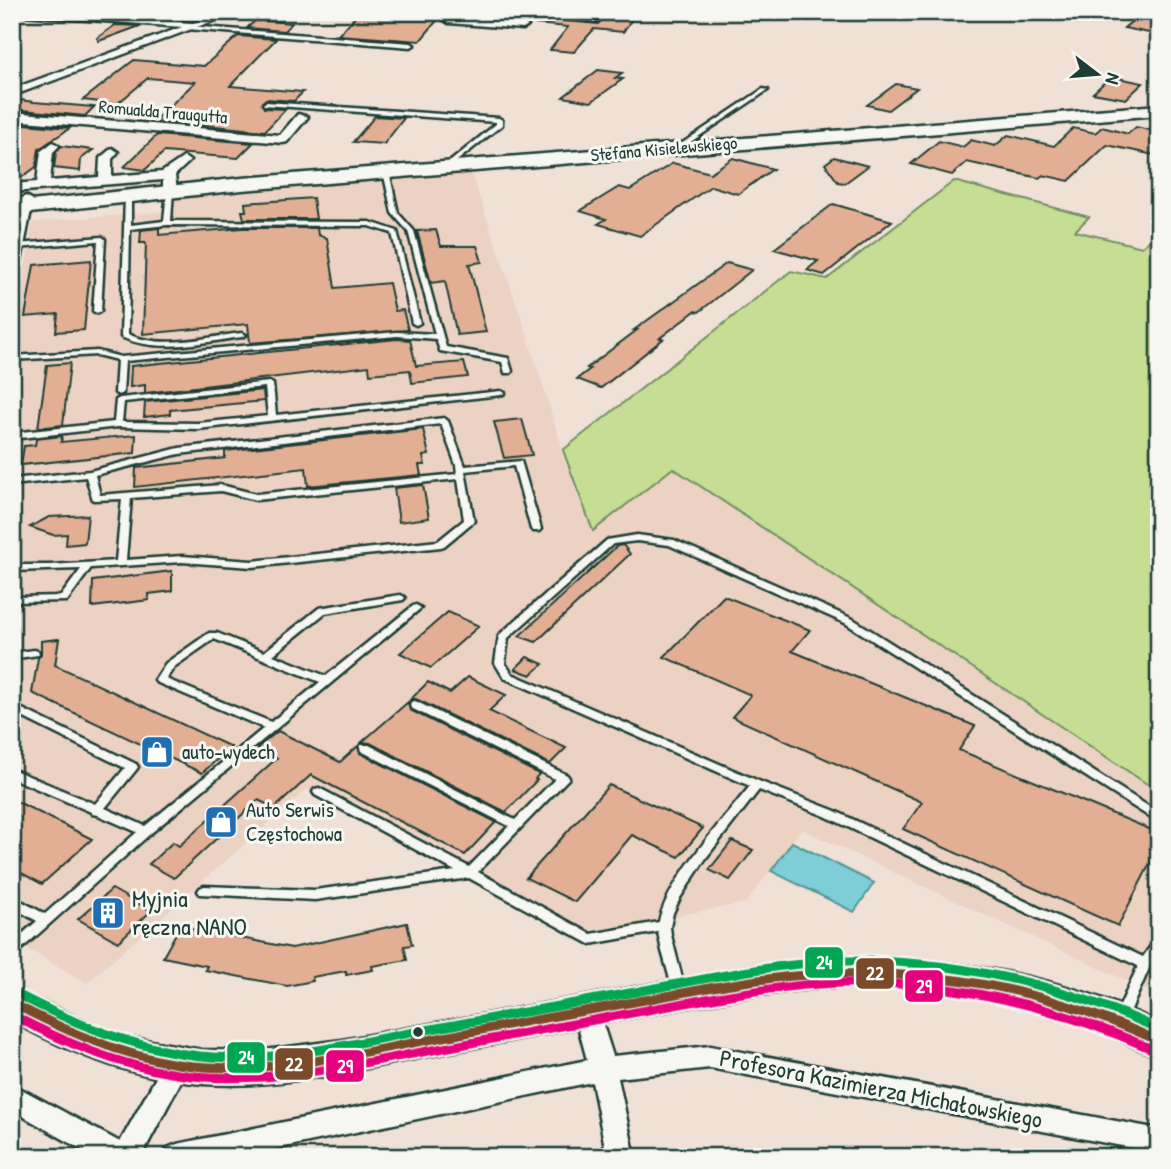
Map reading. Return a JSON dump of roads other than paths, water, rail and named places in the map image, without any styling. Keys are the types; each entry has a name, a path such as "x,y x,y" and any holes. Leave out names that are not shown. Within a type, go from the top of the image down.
{"main road":[{"name":"Stefana Kisielewskiego","path":"17,201 102,189 128,194 168,183 386,171 1159,110"},
{"path":"12,1003 100,1045 177,1064 233,1068 322,1059 759,981 842,972 909,973 1037,992 1120,1020 1159,1041"}],"street":[{"path":"23,12 192,27"},
{"path":"12,93 232,12"},
{"path":"455,12 449,20 523,26"},
{"path":"531,12 598,18"},
{"name":"Romualda Traugutta","path":"12,116 283,139 302,117"},
{"path":"43,185 47,151 53,146"},
{"path":"102,189 106,158 112,152"},
{"path":"168,183 184,161"},
{"name":"Stefana Kisielewskiego","path":"17,201 43,185 102,189 168,183"},
{"path":"12,271 17,201"},
{"path":"587,1011 603,1068 621,1157"},
{"name":"Profesora Kazimierza Michałowskiego","path":"177,1157 603,1068 710,1057 1159,1141"},
{"path":"12,1096 124,1157 177,1064"}],"lane":[{"path":"192,27 411,45"},
{"path":"678,148 765,90"},
{"path":"266,104 499,120 499,125 448,166"},
{"path":"386,171 395,214 411,231 443,349 505,360 508,371"},
{"path":"167,223 168,183"},
{"path":"128,194 124,335 134,342 150,344 242,335"},
{"path":"127,227 167,223 370,224 395,232 416,323"},
{"path":"16,238 102,239 97,311"},
{"path":"12,358 97,353 121,359 397,334 440,337"},
{"path":"118,393 121,359"},
{"path":"118,424 120,400 269,384 272,418"},
{"path":"12,436 118,424 198,426 501,393"},
{"path":"12,482 90,474 179,451 444,421 461,472 469,521 441,544 252,564 182,559 12,568"},
{"path":"90,474 96,498 220,488 256,496 518,463 536,529"},
{"path":"121,563 127,496"},
{"path":"1145,964 830,813 757,785 508,676 500,663 503,637 610,542 637,538 671,542 849,621 1159,819"},
{"path":"15,600 64,599 88,566"},
{"path":"265,656 322,610 400,598"},
{"path":"12,951 146,831 416,608"},
{"path":"272,727 160,680 170,665 213,635 328,681"},
{"path":"12,656 34,653"},
{"path":"205,891 315,895 470,873 563,778 415,705"},
{"path":"12,708 132,767 96,811"},
{"path":"365,748 516,825"},
{"path":"12,773 146,831"},
{"path":"680,994 663,926 667,910 680,887 757,785"},
{"path":"319,792 590,939 663,926"},
{"path":"12,901 46,920"},
{"path":"1120,1020 1145,964 1159,943"}],"water":[{"path":"792,842 874,883 854,912 771,871"}],"place":[{"name":"auto-wydech","path":"157,752"},
{"name":"Auto Serwis Częstochowa","path":"221,822"},
{"name":"Myjnia ręczna NANO","path":"108,913"}]}
